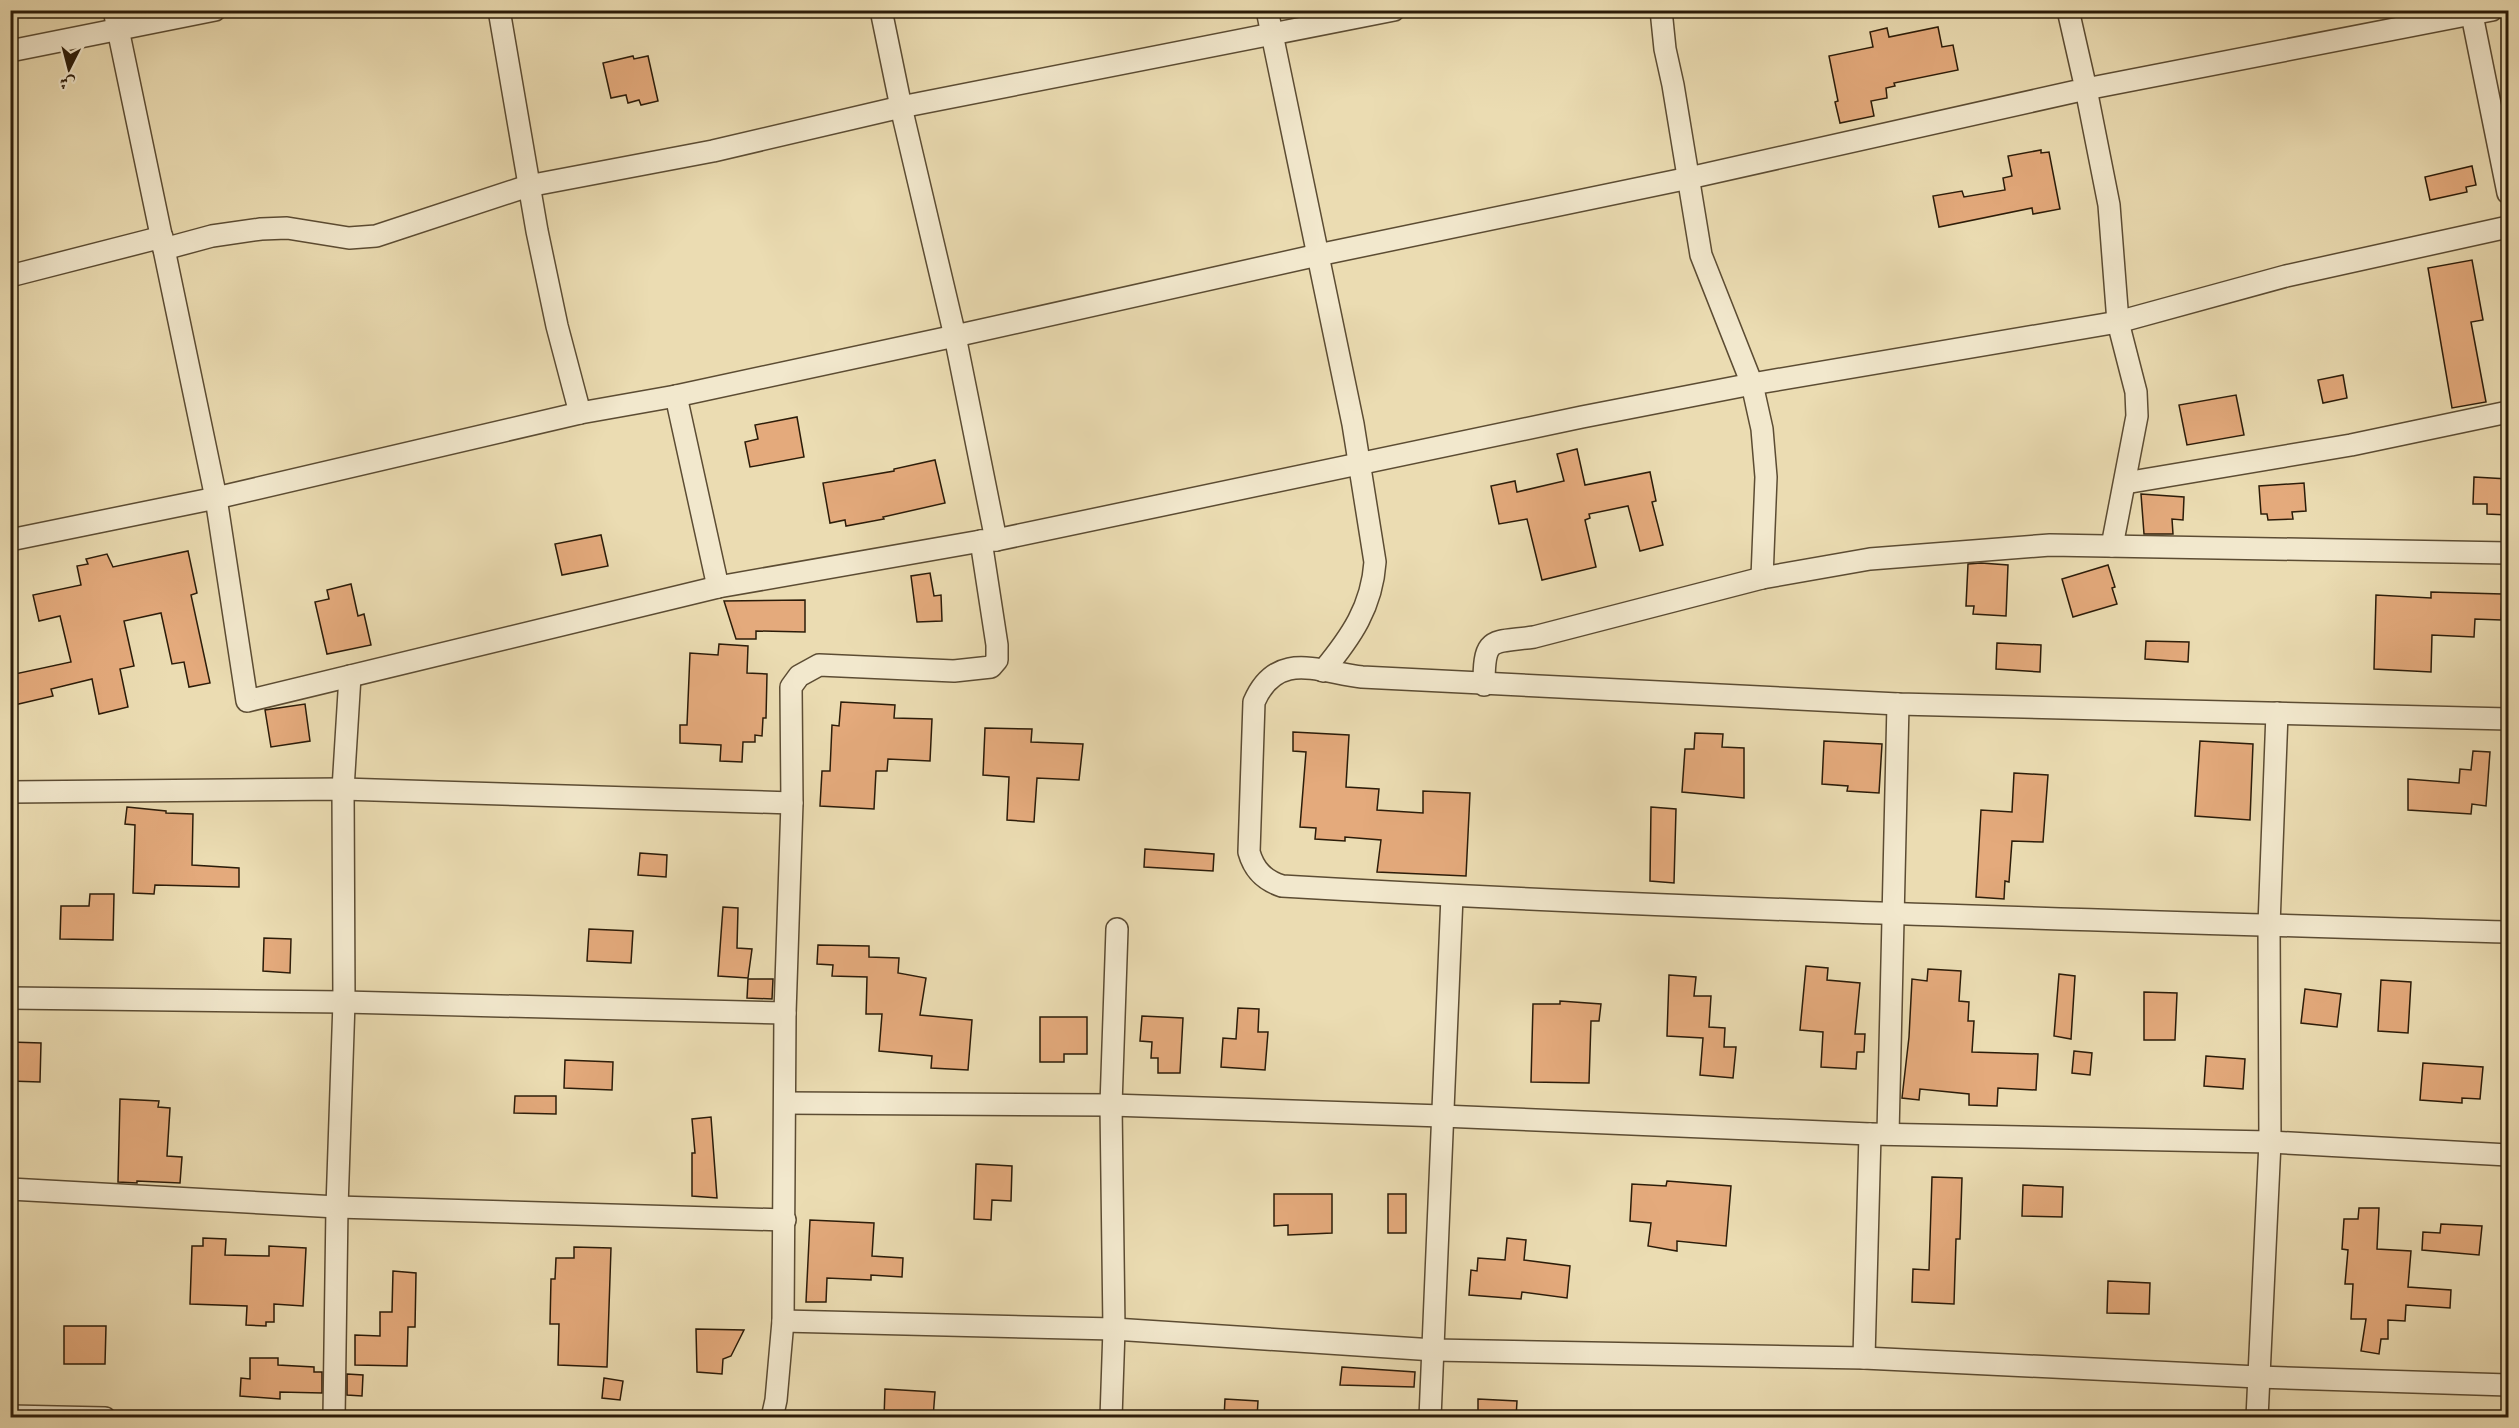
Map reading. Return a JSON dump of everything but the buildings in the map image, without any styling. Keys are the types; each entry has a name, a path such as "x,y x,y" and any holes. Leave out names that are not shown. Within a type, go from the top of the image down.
{"street":[{"path":"10,51 116,21 215,10"},
{"path":"499,10 528,186 557,326 580,413"},
{"path":"772,1418 783,1321 785,1013 792,803 791,687 799,676 819,665 971,671 991,667 997,660 989,540 955,336 901,107 881,10"},
{"path":"1267,10 1360,464 1372,541 1373,584 1367,604 1341,648 1323,671"},
{"path":"10,276 163,243 261,229 286,228 349,238 375,236 528,186 713,151 901,107 1394,10"},
{"path":"1661,10 1665,49 1674,86 1701,255 1752,384 1762,429 1766,477 1762,578"},
{"path":"2068,10 2109,205 2118,322 2136,392 2137,416 2112,546"},
{"path":"10,540 216,498 580,413 676,396 955,336 1318,255 1689,178 2086,89 2479,12 2508,194"},
{"path":"116,21 216,498 247,701 718,587 989,540 1752,384 2118,322 2286,276 2508,227"},
{"path":"676,396 718,587"},
{"path":"2125,483 2351,445 2508,412"},
{"path":"1484,685 1487,651 1490,646 1502,639 1534,637 1762,578 1870,559 2050,545 2508,553"},
{"path":"2508,719 1898,704 1484,685 1362,677 1323,671 1308,666 1285,669 1266,682 1254,702 1249,852 1256,869 1271,882 1282,886 1452,896 1894,913 2508,932"},
{"path":"334,1418 337,1207 344,1002 344,789 350,676"},
{"path":"1864,1358 1894,913 1898,704"},
{"path":"2257,1418 2270,1142 2269,925 2277,713"},
{"path":"10,792 344,789 792,803"},
{"path":"1430,1418 1452,896"},
{"path":"1111,1418 1114,1329 1112,1105 1117,929"},
{"path":"10,998 344,1002 785,1013"},
{"path":"785,1103 1112,1105 1879,1134 2270,1142 2508,1155"},
{"path":"10,1189 337,1207 785,1220"},
{"path":"783,1321 1114,1329 1434,1350 1864,1358 2258,1377 2508,1385"},
{"path":"21,1416 105,1418"}]}
